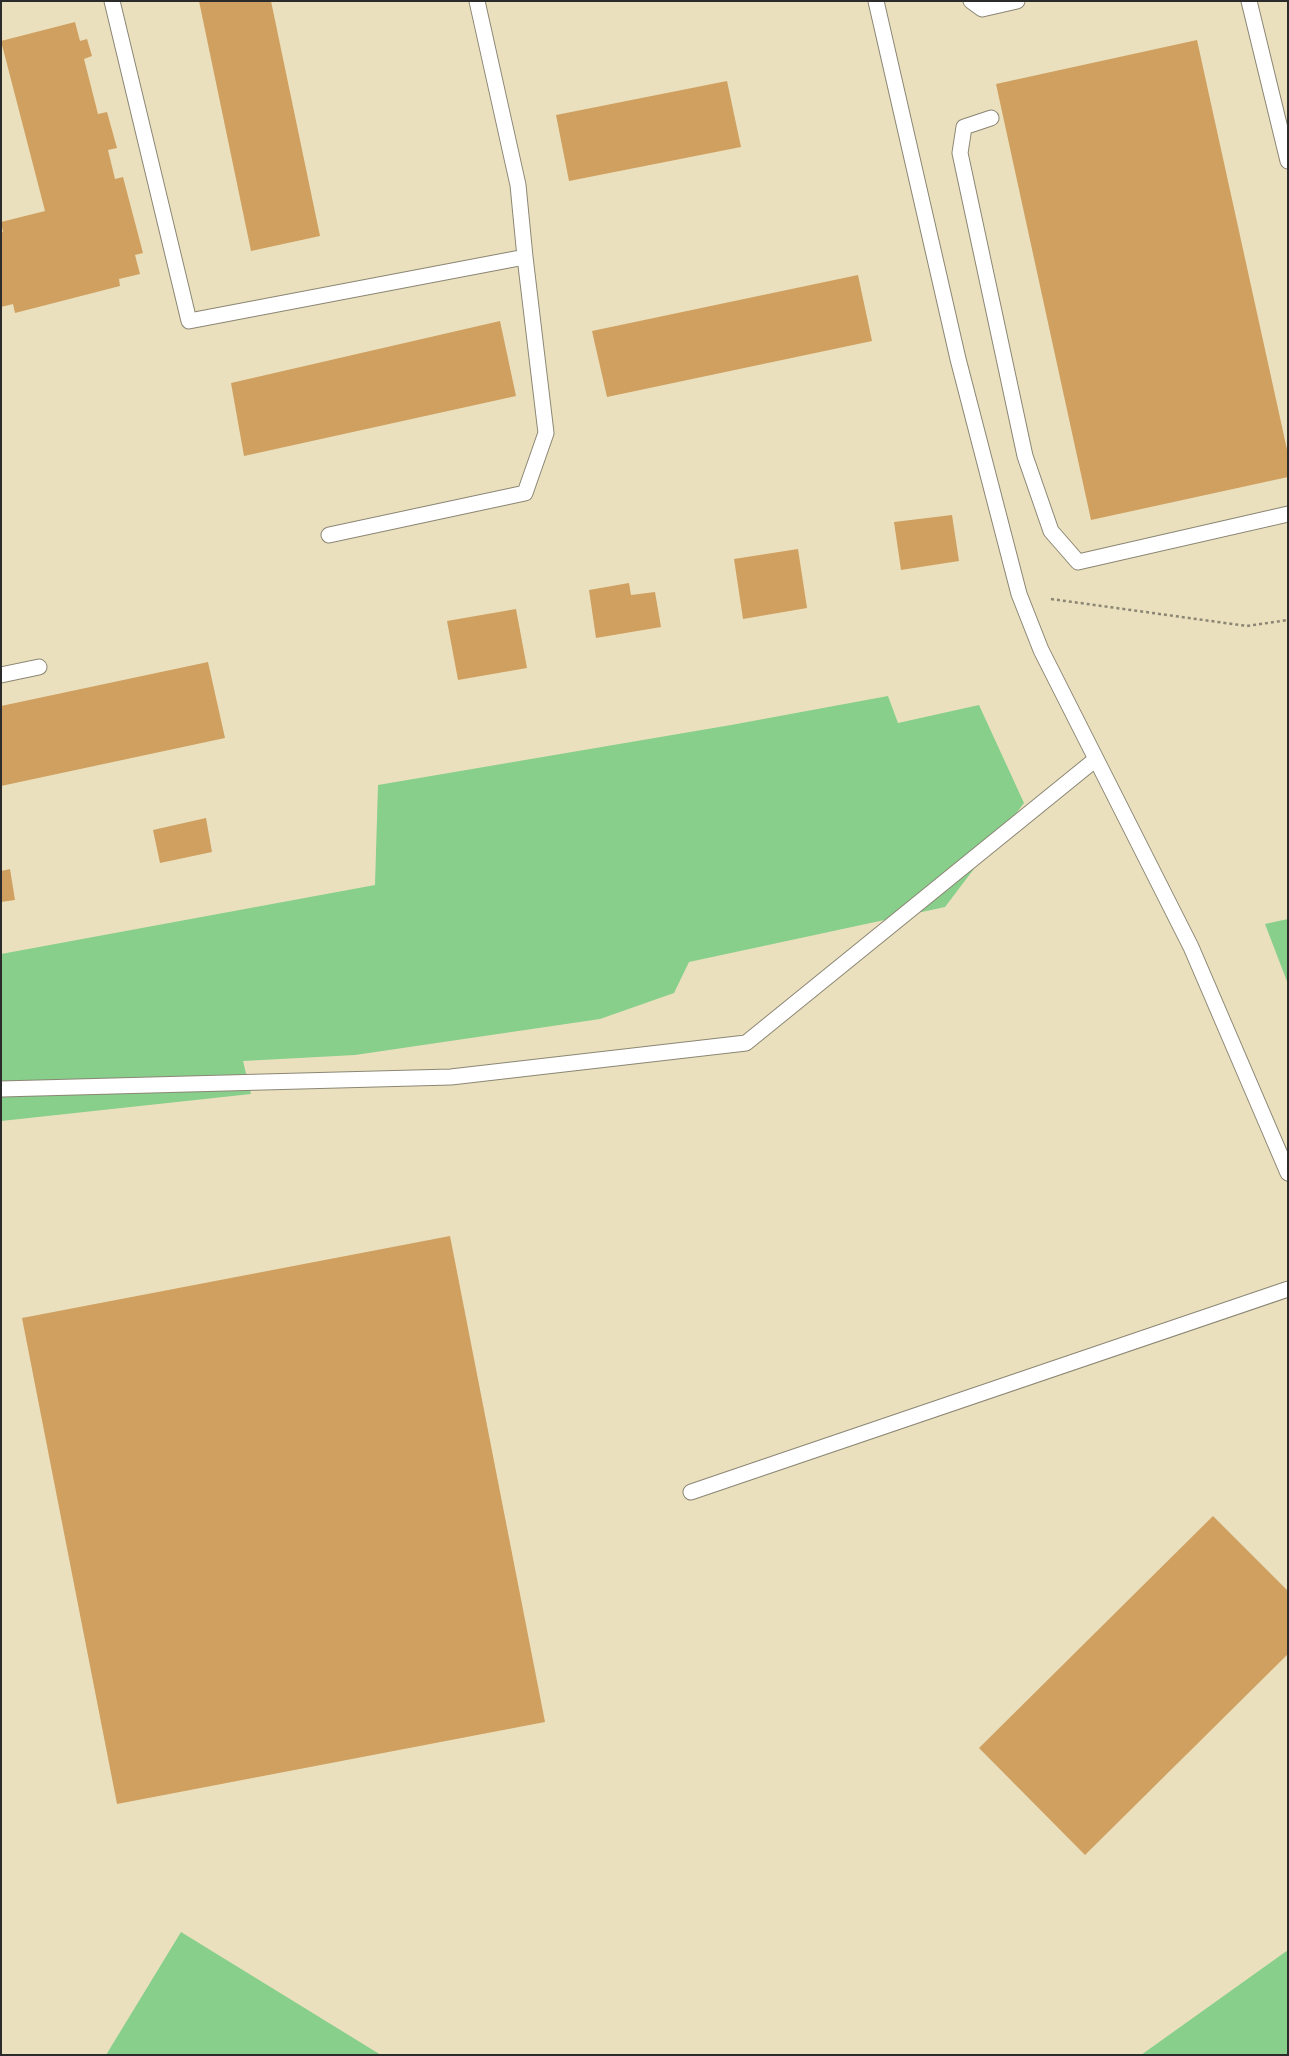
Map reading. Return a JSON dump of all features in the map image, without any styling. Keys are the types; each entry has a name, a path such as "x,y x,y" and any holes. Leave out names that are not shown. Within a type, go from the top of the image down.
{"lane":[{"path":"112,1 189,321 525,257"},
{"path":"329,535 525,493 546,433 518,185 477,1"},
{"path":"876,1 958,359 1019,594 1041,650 1191,947 1288,1173"},
{"path":"971,1 982,9 1017,1"},
{"path":"1248,1 1288,161"},
{"path":"991,118 964,127 960,153 1025,456 1051,531 1078,562 1288,514"},
{"path":"1,676 39,667"},
{"path":"1,1090 451,1077 746,1043 1096,759"},
{"path":"692,1492 1288,1288"}],"path":[{"path":"1019,594 1247,626 1288,620"}],"green space":[{"path":"888,696 898,723 979,705 1024,803 945,907 689,962 674,993 600,1019 355,1055 243,1061 251,1094 1,1121 1,954 375,885 378,785 731,725"},
{"path":"1288,919 1288,984 1265,924"},
{"path":"181,1932 381,2055 106,2055"},
{"path":"1288,1950 1288,2055 1141,2055"}],"building":[{"path":"199,1 271,1 320,236 251,251"},
{"path":"75,22 80,41 87,39 92,56 84,59 98,114 107,112 117,148 108,150 115,179 123,177 143,253 135,255 140,274 119,279 120,286 15,313 13,304 1,307 1,232 3,232 1,222 45,211 1,41"},
{"path":"1197,40 1288,454 1288,477 1091,520 996,84"},
{"path":"727,81 741,147 569,181 556,115"},
{"path":"858,275 872,341 607,397 592,331"},
{"path":"500,321 516,396 244,456 231,383"},
{"path":"952,515 959,561 901,570 894,522"},
{"path":"798,549 807,608 743,619 734,559"},
{"path":"629,583 631,595 655,592 661,627 596,638 589,590"},
{"path":"516,609 527,668 458,680 447,621"},
{"path":"208,662 225,738 1,786 1,706"},
{"path":"206,818 212,852 160,863 153,830"},
{"path":"10,869 15,900 1,902 1,871"},
{"path":"450,1236 545,1722 117,1804 22,1318"},
{"path":"1213,1516 1288,1591 1288,1654 1085,1855 979,1748"}]}
